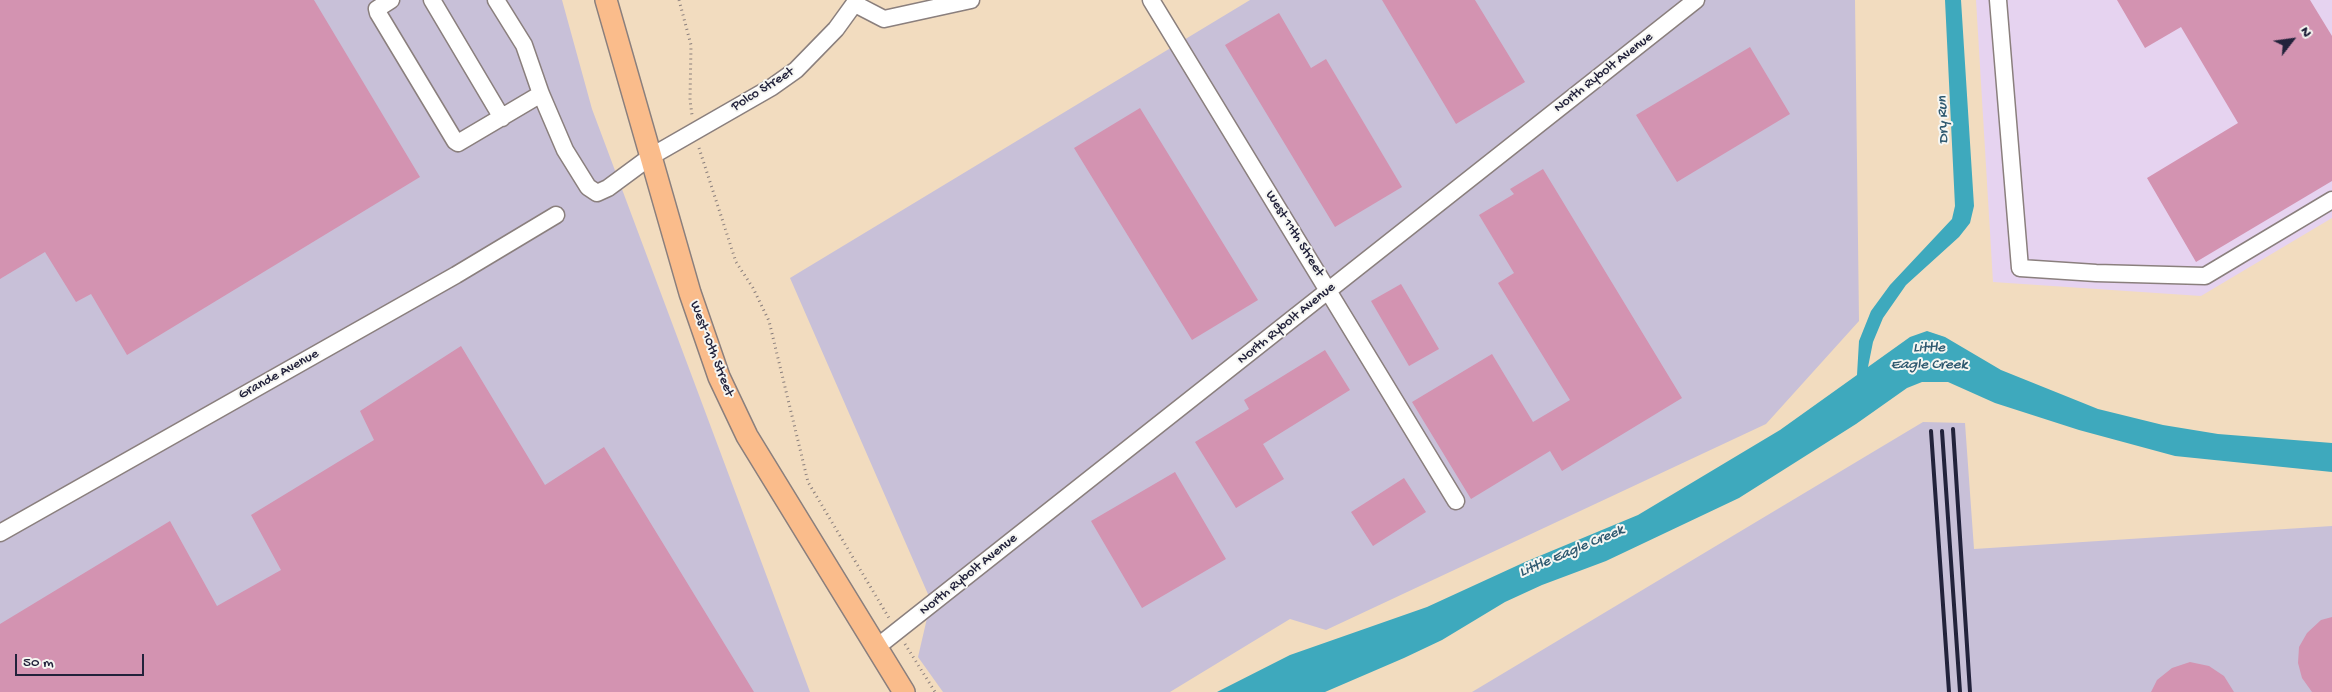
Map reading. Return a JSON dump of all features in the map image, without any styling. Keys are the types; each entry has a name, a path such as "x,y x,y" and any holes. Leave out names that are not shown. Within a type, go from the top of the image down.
{"main road":[{"name":"West 10th Street","path":"606,0 690,293 719,377 747,436 904,692"}],"street":[{"path":"391,0 377,9 378,13 454,141 462,142 541,94 511,0"},
{"path":"432,0 502,118"},
{"path":"496,0 524,44"},
{"path":"856,2 884,19 947,3 971,0"},
{"name":"West 11th Street","path":"1151,0 1456,501"},
{"name":"North Rybolt Avenue","path":"877,647 1696,0"},
{"path":"1998,0 2020,268 2096,273 2205,276 2332,200"},
{"name":"Polco Street","path":"541,94 565,150 588,187 597,193 608,188 650,156 772,87 796,70 830,36 856,2"},
{"name":"Grande Avenue","path":"0,533 456,276 556,215"}],"path":[{"path":"679,0 691,45 690,100 701,158 736,262 753,288 769,321 808,482 934,692"}],"shaded area":[{"path":"0,0 562,0 592,109 810,692 0,692"},
{"path":"1250,0 1855,0 1859,321 1766,424 1326,630 1290,619 1170,692 943,692 918,657 931,601 790,278"},
{"path":"1976,0 2332,0 2332,218 2201,296 1993,282"},
{"path":"1923,422 1965,423 1974,549 2332,526 2332,692 1472,692"}],"water":[{"name":"Little Eagle Creek","path":"1945,0 1961,0 1974,206 1970,223 1959,237 1906,285 1883,318 1873,342 1868,367 1910,337 1927,331 1945,337 2001,370 2098,409 2163,425 2218,434 2332,443 2332,472 2175,456 2079,430 1995,403 1948,382 1922,382 1907,388 1856,424 1739,498 1606,561 1542,585 1505,602 1442,640 1404,658 1325,692 1217,692 1290,655 1427,607 1525,562 1638,515 1780,430 1857,375 1859,341 1871,311 1890,285 1952,219 1955,206"}],"building":[{"path":"0,0 314,0 420,177 127,355 91,294 76,302 45,252 0,279"},
{"path":"1382,0 1475,0 1525,82 1456,124"},
{"path":"2117,0 2310,0 2332,36 2332,181 2196,262 2147,178 2238,123 2181,27 2145,48"},
{"path":"1279,13 1311,68 1326,59 1402,187 1335,227 1225,45"},
{"path":"1750,47 1790,114 1677,182 1636,115"},
{"path":"1140,108 1258,300 1192,340 1074,148"},
{"path":"1543,169 1682,398 1562,471 1550,451 1471,499 1412,402 1492,354 1533,422 1570,400 1498,283 1514,273 1479,215 1514,194 1510,189"},
{"path":"1401,284 1439,349 1409,366 1371,301"},
{"path":"461,346 545,485 604,447 754,692 0,692 0,624 170,521 217,606 281,570 251,515 374,440 360,411"},
{"path":"1325,350 1350,390 1263,444 1284,479 1236,508 1195,442 1249,409 1244,400"},
{"path":"1175,472 1226,559 1142,608 1091,521"},
{"path":"1404,478 1426,512 1373,546 1351,512"},
{"path":"2332,617 2332,692 2312,692 2302,678 2298,663 2299,647 2307,633 2321,620"},
{"path":"2190,662 2209,666 2224,676 2234,692 2151,692 2157,680 2172,668"}],"railway":[{"path":"1953,429 1970,692"},
{"path":"1931,431 1949,692"},
{"path":"1942,431 1960,692"}],"water label":[{"name":"Dry Run","path":"1944,120"}]}
